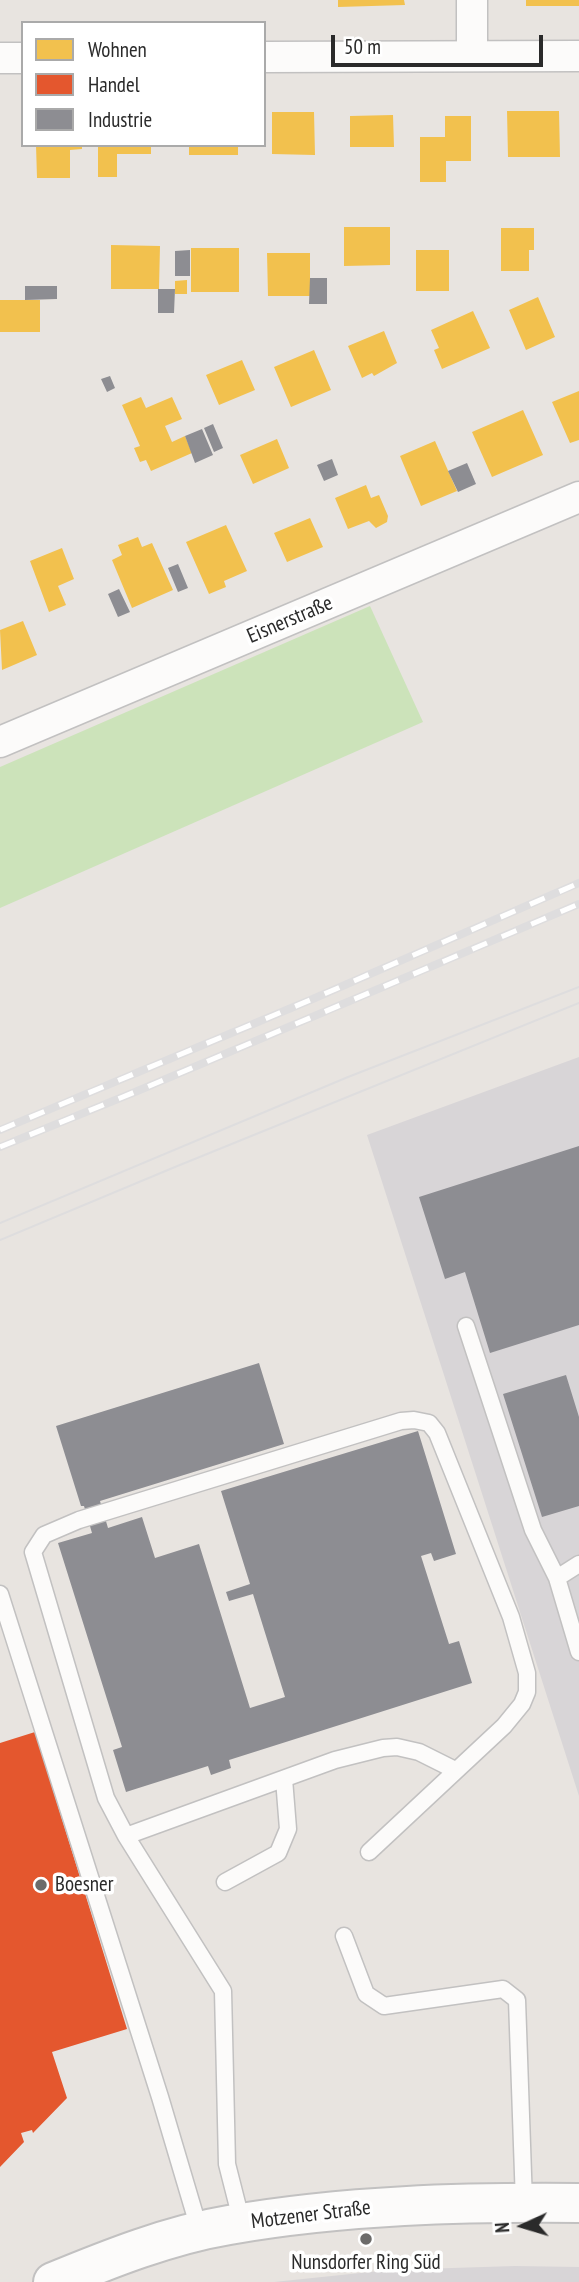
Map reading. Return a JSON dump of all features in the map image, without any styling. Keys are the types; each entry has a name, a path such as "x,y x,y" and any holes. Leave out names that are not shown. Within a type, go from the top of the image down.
{"street":[{"path":"472,0 472,56"},
{"path":"266,57 579,56"},
{"path":"0,58 21,58"},
{"name":"Eisnerstraße","path":"0,742 579,497"},
{"name":"Motzener Straße","path":"53,2282 121,2255 242,2223 365,2208 579,2203"}],"lane":[{"path":"466,1326 533,1530 557,1577 579,1652"},
{"path":"242,2223 227,2164 223,1992 126,1836 106,1798 33,1552 44,1535 61,1526 401,1421 429,1423 437,1433 511,1617 527,1674 527,1692 522,1704 503,1726 369,1852"},
{"path":"557,1577 579,1564"},
{"path":"0,1594 160,2097 200,2232"},
{"path":"126,1836 335,1760 397,1747 419,1752 455,1770"},
{"path":"225,1882 278,1853 288,1829 284,1779"},
{"path":"344,1936 366,1994 384,2006 503,1989 517,2000 524,2203"}],"shaded area":[{"path":"579,1057 579,1796 367,1135"},
{"path":"579,2267 579,2282 274,2282 389,2270"}],"green space":[{"path":"370,606 423,722 0,908 0,767"}],"building: Wohnen":[{"path":"338,0 404,0 405,5 338,7"},
{"path":"526,0 579,0 579,6 526,6"},
{"path":"507,111 559,111 560,157 508,157"},
{"path":"272,112 314,112 315,155 272,154"},
{"path":"393,115 394,147 350,147 350,116"},
{"path":"445,116 471,116 471,161 446,161 446,182 420,182 420,137 445,137"},
{"path":"36,147 82,147 70,150 70,178 37,178"},
{"path":"98,147 151,147 151,154 117,154 117,177 98,177"},
{"path":"189,147 238,147 238,155 189,155"},
{"path":"344,227 390,227 390,265 344,266"},
{"path":"501,228 534,228 534,250 529,250 529,271 501,271"},
{"path":"111,245 160,246 159,289 111,289"},
{"path":"191,248 239,248 239,292 191,292"},
{"path":"416,250 449,250 449,291 416,291"},
{"path":"267,253 310,253 310,296 268,296"},
{"path":"187,280 187,294 175,294 175,281"},
{"path":"538,297 555,337 526,350 509,310"},
{"path":"0,300 40,300 40,332 0,332"},
{"path":"473,311 490,348 442,369 434,350 439,348 431,330"},
{"path":"384,331 397,363 374,376 372,373 362,378 348,346"},
{"path":"314,350 331,390 291,407 274,367"},
{"path":"242,360 255,390 219,405 206,375"},
{"path":"579,391 579,440 570,443 552,402"},
{"path":"141,397 146,408 172,397 182,419 165,426 172,442 185,436 192,453 151,471 146,460 140,462 134,448 140,446 122,405"},
{"path":"523,410 543,455 492,477 472,432"},
{"path":"277,439 289,468 253,484 240,455"},
{"path":"435,441 457,491 421,506 400,456"},
{"path":"366,485 371,498 379,495 388,516 387,522 376,528 369,521 348,529 335,498"},
{"path":"310,518 323,547 287,562 274,533"},
{"path":"226,525 247,571 224,581 226,587 209,594 186,542"},
{"path":"138,537 142,547 152,543 173,590 132,608 112,560 122,555 118,545"},
{"path":"62,548 74,579 58,586 66,605 49,612 30,561"},
{"path":"23,621 37,655 2,670 0,630"}],"building: Handel":[{"name":"Boesner","path":"35,1732 127,2029 52,2052 67,2098 33,2133 32,2130 21,2133 24,2142 0,2167 0,1743"}],"building: Industrie":[{"path":"190,250 190,276 175,276 175,251"},
{"path":"310,278 327,278 327,304 309,304"},
{"path":"25,286 57,286 57,299 25,300"},
{"path":"158,289 175,289 174,313 158,313"},
{"path":"110,376 115,388 107,392 101,379"},
{"path":"213,424 223,448 214,452 204,428"},
{"path":"202,429 213,455 195,463 185,436"},
{"path":"332,459 338,475 324,481 317,465"},
{"path":"467,463 476,484 458,492 448,471"},
{"path":"178,564 188,588 178,592 168,568"},
{"path":"119,589 130,612 118,617 108,594"},
{"path":"579,1146 579,1325 490,1353 465,1272 445,1279 419,1197"},
{"path":"259,1363 284,1444 100,1501 108,1528 142,1517 155,1558 199,1544 250,1708 285,1697 253,1594 229,1601 226,1592 250,1584 221,1491 418,1431 456,1554 434,1561 431,1553 421,1556 449,1644 459,1641 472,1683 229,1760 231,1768 211,1775 208,1766 126,1792 113,1750 122,1747 58,1543 92,1533 56,1426"},
{"path":"566,1375 579,1417 579,1506 542,1517 503,1394"}],"tram line":[{"path":"0,1223 348,1077 579,987"},
{"path":"0,1240 579,1003"}],"railway":[{"path":"0,1130 315,998 579,883"},
{"path":"0,1147 579,904"}],"place":[{"name":"Boesner","path":"41,1885"},
{"name":"Nunsdorfer Ring Süd","path":"366,2239"}]}
